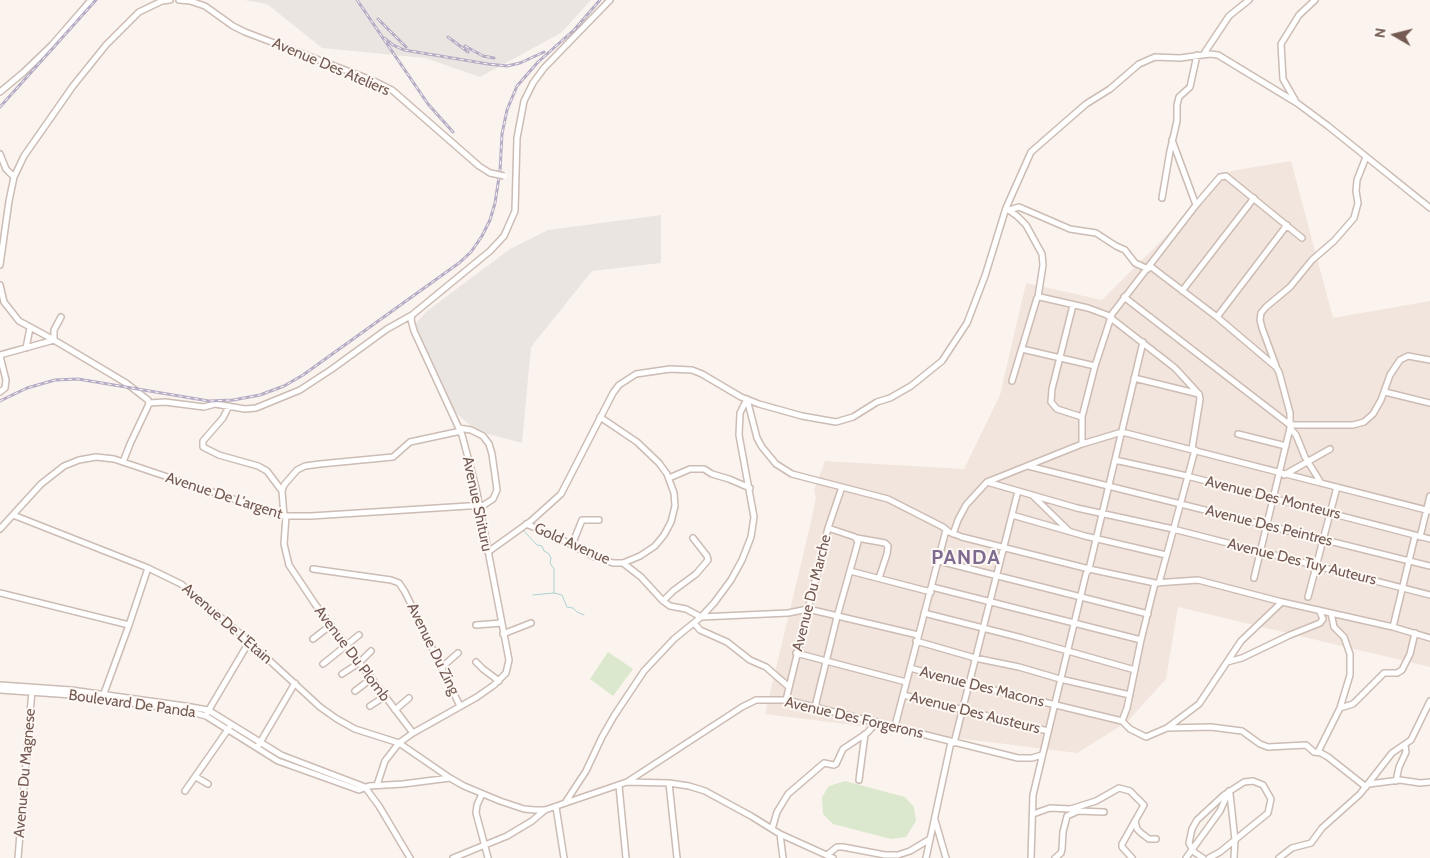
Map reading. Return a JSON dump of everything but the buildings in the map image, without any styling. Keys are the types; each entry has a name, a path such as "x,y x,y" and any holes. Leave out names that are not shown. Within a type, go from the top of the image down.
{"street":[{"path":"0,92 52,45 91,0"},
{"path":"0,265 14,177 24,156 48,120 106,44 139,12 162,1 170,0"},
{"name":"Avenue Des Ateliers","path":"179,0 205,6 244,32 388,88 479,166 490,173 515,178"},
{"path":"0,285 4,302 19,321 136,390 149,403 165,402 198,407 208,407 215,404 245,409 256,408 300,390 387,329 412,315 494,247 504,236 515,211 515,178 520,120 524,101 533,83 544,68 610,0"},
{"path":"1205,52 1230,16 1249,0"},
{"path":"1297,103 1283,79 1281,44 1299,15 1316,0"},
{"path":"1162,198 1177,121 1178,101 1190,87 1197,55"},
{"path":"488,552 526,524 561,494 613,393 619,385 632,376 647,371 676,368 692,370 747,399 792,413 836,422 853,417 877,402 900,393 917,381 942,361 954,345 972,312 1008,209 1031,152 1075,112 1098,95 1110,89 1139,64 1155,57 1186,58 1197,55 1218,55 1297,103 1430,208"},
{"path":"1172,140 1196,205"},
{"path":"0,154 6,169 14,177"},
{"path":"1254,578 1266,525 1282,474 1290,427 1289,407 1262,328 1261,313 1290,287 1312,260 1334,242 1354,218 1358,203 1357,180 1366,157"},
{"path":"1082,444 1082,417 1095,366 1114,310 1220,177 1226,176 1302,238"},
{"path":"1182,291 1254,198"},
{"path":"1008,209 1019,207 1070,229 1096,233 1125,250 1135,263 1149,267 1182,291 1276,367"},
{"path":"1008,209 1026,225 1042,254 1043,265 1038,297 1012,382"},
{"path":"1217,318 1287,226"},
{"path":"1038,297 1100,312 1111,318 1176,368 1199,394 1200,399 1187,476 1141,640 1127,708 1122,721 1130,729 1146,737 1167,728 1199,704 1213,686 1226,662 1241,641 1282,602"},
{"path":"1124,297 1290,427 1296,435 1307,461 1322,484"},
{"path":"1073,305 1059,358 1051,402 1057,409 1082,417"},
{"name":"Avenue Shituru","path":"377,786 379,774 385,761 399,743 486,691 506,673 509,660 471,467 460,430 414,331 411,320 412,315"},
{"path":"54,340 54,330 61,317"},
{"path":"26,348 30,328"},
{"path":"0,392 5,388 6,380 0,355 54,340"},
{"path":"1031,858 1033,795 1143,342"},
{"path":"1022,349 1095,366"},
{"path":"1290,427 1359,424 1373,414 1385,392 1390,375 1402,358 1408,356 1430,360"},
{"path":"1134,378 1196,392"},
{"path":"1385,392 1430,403"},
{"path":"747,399 759,442 776,464 792,474 896,503 953,534 1089,569 1157,583 1198,580 1282,602 1393,627 1430,638"},
{"path":"564,804 586,771 614,716 644,671 669,644 701,617 725,589 746,551 754,526 750,488 739,435 740,413 747,399"},
{"path":"123,462 149,403"},
{"path":"230,406 223,418 203,441 203,447 219,455 258,466 267,471 282,491"},
{"name":"Gold Avenue","path":"526,524 609,563 623,563 640,556 655,546 668,528 675,506 674,493 669,478 659,463 637,442 600,417"},
{"path":"282,491 292,475 305,466 393,457 410,442 460,430 472,430 483,436 489,444 497,490 493,499 479,506"},
{"path":"953,534 966,505 987,482 1082,444 1122,432 1428,511"},
{"path":"1238,434 1286,446"},
{"path":"1282,474 1330,449"},
{"name":"Avenue De L'argent","path":"0,529 41,484 70,464 80,460 96,458 123,462 236,502 285,516 479,506"},
{"name":"Avenue Des Monteurs","path":"1115,460 1187,476 1273,500 1430,539"},
{"name":"Avenue Des Peintres","path":"1028,466 1430,566"},
{"path":"669,478 690,469 704,469 712,474 750,488"},
{"name":"Avenue Des Tuy Auteurs","path":"987,482 1102,514 1173,529 1430,594"},
{"name":"Avenue Du Marche","path":"786,700 828,528 842,487"},
{"path":"1308,597 1337,487"},
{"name":"Avenue Du Plomb","path":"282,491 285,516 284,544 287,561 294,574 384,697 413,733"},
{"path":"926,858 952,742 976,658 1018,491"},
{"path":"1032,494 1071,532"},
{"path":"1393,627 1409,560 1428,511 1430,496"},
{"name":"Avenue De L'Etain","path":"13,515 148,568 181,584 249,642 320,707 355,729 399,743 450,778"},
{"path":"1012,516 1096,539 1166,555"},
{"path":"572,545 582,520 599,520"},
{"path":"828,528 857,538 884,543 888,546 879,578"},
{"path":"895,726 946,530"},
{"path":"663,601 696,574 708,560 693,538"},
{"path":"815,707 857,546 857,538"},
{"path":"939,561 1148,614"},
{"path":"623,563 641,577 670,606 686,609 701,617 788,613 808,609 917,638 976,658 1130,695"},
{"path":"103,696 148,568"},
{"name":"Avenue Du Zing","path":"313,569 391,580 398,583 405,592 460,706"},
{"path":"850,571 931,590 990,601 1141,640"},
{"path":"0,593 129,625"},
{"path":"1226,662 1242,658 1320,623 1322,619 1319,610"},
{"path":"924,613 1067,650 1135,670"},
{"path":"1318,752 1340,708 1350,674 1350,654 1344,637 1334,627 1331,613"},
{"path":"476,625 502,622"},
{"path":"504,634 532,623"},
{"path":"694,623 700,630 727,642 750,660 766,667 789,687"},
{"path":"313,639 331,625"},
{"path":"1340,708 1353,704 1384,673 1397,673 1402,670 1410,654 1415,634"},
{"path":"323,664 359,636"},
{"path":"207,713 249,642"},
{"path":"342,674 359,663 371,651"},
{"path":"442,667 458,653"},
{"path":"796,654 906,682"},
{"path":"476,662 499,680"},
{"name":"Avenue Des Macons","path":"910,668 1122,721"},
{"path":"355,691 371,679"},
{"path":"258,746 295,683"},
{"name":"Boulevard De Panda","path":"0,685 32,690 103,696 207,713 233,724 278,761 338,779 359,790 365,787 450,778"},
{"name":"Boulevard De Panda","path":"0,690 32,690"},
{"name":"Avenue Du Magnese","path":"18,858 32,690"},
{"name":"Avenue Des Austeurs","path":"903,695 1048,731"},
{"path":"370,706 384,697"},
{"path":"395,710 409,698"},
{"name":"Avenue Des Forgerons","path":"627,782 748,703 769,699 786,700 1018,758 1032,758 1042,755"},
{"path":"1279,858 1292,848 1311,844 1322,828 1367,786 1392,753 1405,745 1416,732 1430,701"},
{"name":"Boulevard De Panda","path":"207,713 228,730 258,746"},
{"path":"772,828 775,815 788,794 824,763 836,764 843,749 865,734 877,722"},
{"path":"185,791 233,724"},
{"path":"1167,728 1196,726 1232,729 1242,731 1260,744 1268,747 1306,745 1312,751 1328,757 1367,786 1404,780 1420,783 1430,782"},
{"path":"858,780 865,734"},
{"path":"1396,781 1399,767 1406,752 1405,745"},
{"path":"196,777 208,784"},
{"path":"450,778 482,794 524,809 545,810 627,782 669,783 689,786 705,791 780,834 833,858"},
{"path":"1203,858 1192,850 1190,839 1194,824 1201,815 1244,782 1253,781 1263,785 1271,800 1270,808 1265,816 1220,852 1208,858"},
{"path":"669,783 677,858"},
{"path":"619,786 626,858"},
{"path":"365,787 384,814 410,858"},
{"path":"1033,814 1050,808 1077,807 1096,801 1116,789 1122,788 1130,791 1144,804 1122,844 1122,847 1132,858"},
{"path":"1230,791 1235,840 1234,858"},
{"path":"1186,858 1220,811 1230,791"},
{"path":"482,794 476,810 488,858"},
{"path":"556,807 561,827 564,858"},
{"path":"453,858 485,846 524,827 545,810"},
{"path":"1056,858 1061,853 1067,816 1078,811 1104,812"},
{"path":"935,819 946,858"},
{"path":"1135,821 1137,829 1141,833 1150,839 1156,839"},
{"path":"780,834 783,858"},
{"path":"827,855 837,848 843,847 898,856 910,851 930,838"}],"shaded area":[{"path":"244,0 591,0 561,33 480,77 425,58 322,48 267,4"},
{"path":"1291,161 1333,318 1430,301 1430,667 1178,607 1166,679 1127,722 1077,753 765,714 810,526 816,498 814,490 825,461 964,469 1000,395 1026,283 1102,300 1231,171"},
{"path":"661,215 661,263 592,271 531,347 522,443 477,431 456,413 415,324 427,311 510,249 548,230"}],"green space":[{"path":"608,652 633,669 613,696 590,679"},
{"path":"845,781 905,797 914,807 916,821 906,837 891,839 833,824 823,814 822,797 829,786"}],"waterway":[{"path":"524,531 537,545 542,546 551,558 550,563 554,569 554,593 562,595 567,607 573,608 584,615"},
{"path":"533,595 554,593"}],"railway":[{"path":"0,107 96,0"},
{"path":"357,0 428,104 453,132"},
{"path":"0,401 27,388 55,380 78,379 209,401 233,400 260,395 284,386 303,375 459,263 471,252 490,220 495,203 500,171 502,134 507,110 517,86 538,62 574,30 600,0"},
{"path":"378,19 406,47"},
{"path":"448,37 468,52"},
{"path":"384,38 404,50 507,66 520,63 544,52"},
{"path":"465,46 483,56 494,58"}],"district":[{"name":"PANDA","path":"966,558"}]}
